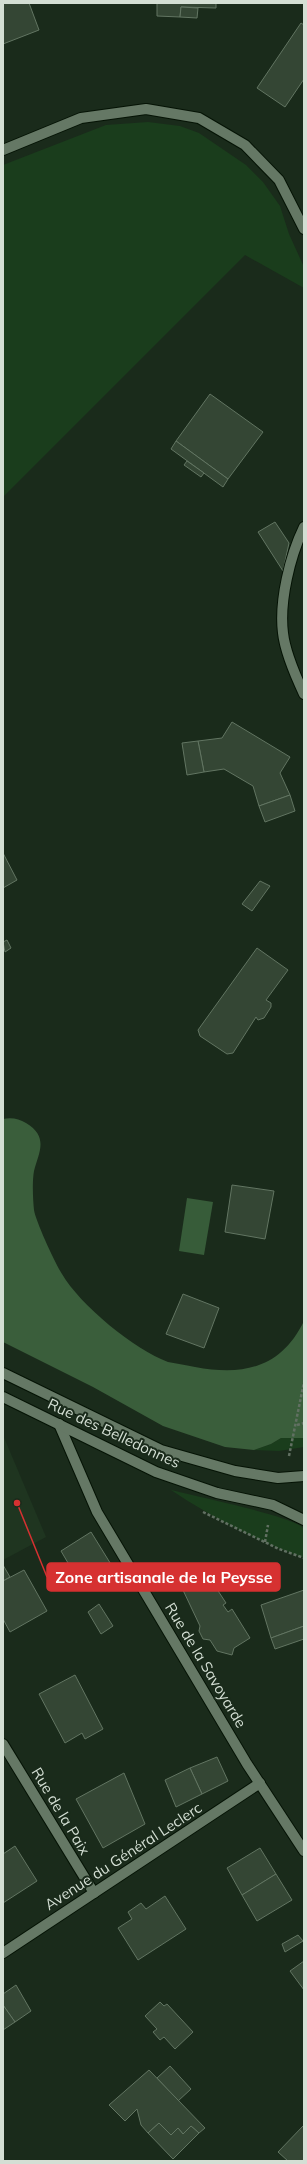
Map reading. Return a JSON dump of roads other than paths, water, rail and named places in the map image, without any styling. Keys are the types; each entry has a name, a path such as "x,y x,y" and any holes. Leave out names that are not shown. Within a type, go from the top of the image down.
{"street":[{"path":"3,150 81,118 146,109 199,118 245,145 279,180 304,229"},
{"path":"304,528 284,588 283,633 296,679 304,694"},
{"name":"Rue des Belledonnes","path":"3,1373 161,1450 235,1471 278,1478 304,1476"},
{"name":"Rue des Belledonnes","path":"3,1397 156,1472 217,1493 273,1505 304,1520"},
{"name":"Rue de la Savoyarde","path":"59,1424 97,1512 260,1783 304,1851"},
{"name":"Rue de la Paix","path":"3,1744 94,1893"},
{"name":"Avenue du Général Leclerc","path":"3,1953 260,1783"}],"place":[{"name":"Zone artisanale de la Peysse","path":"17,1503"}]}
